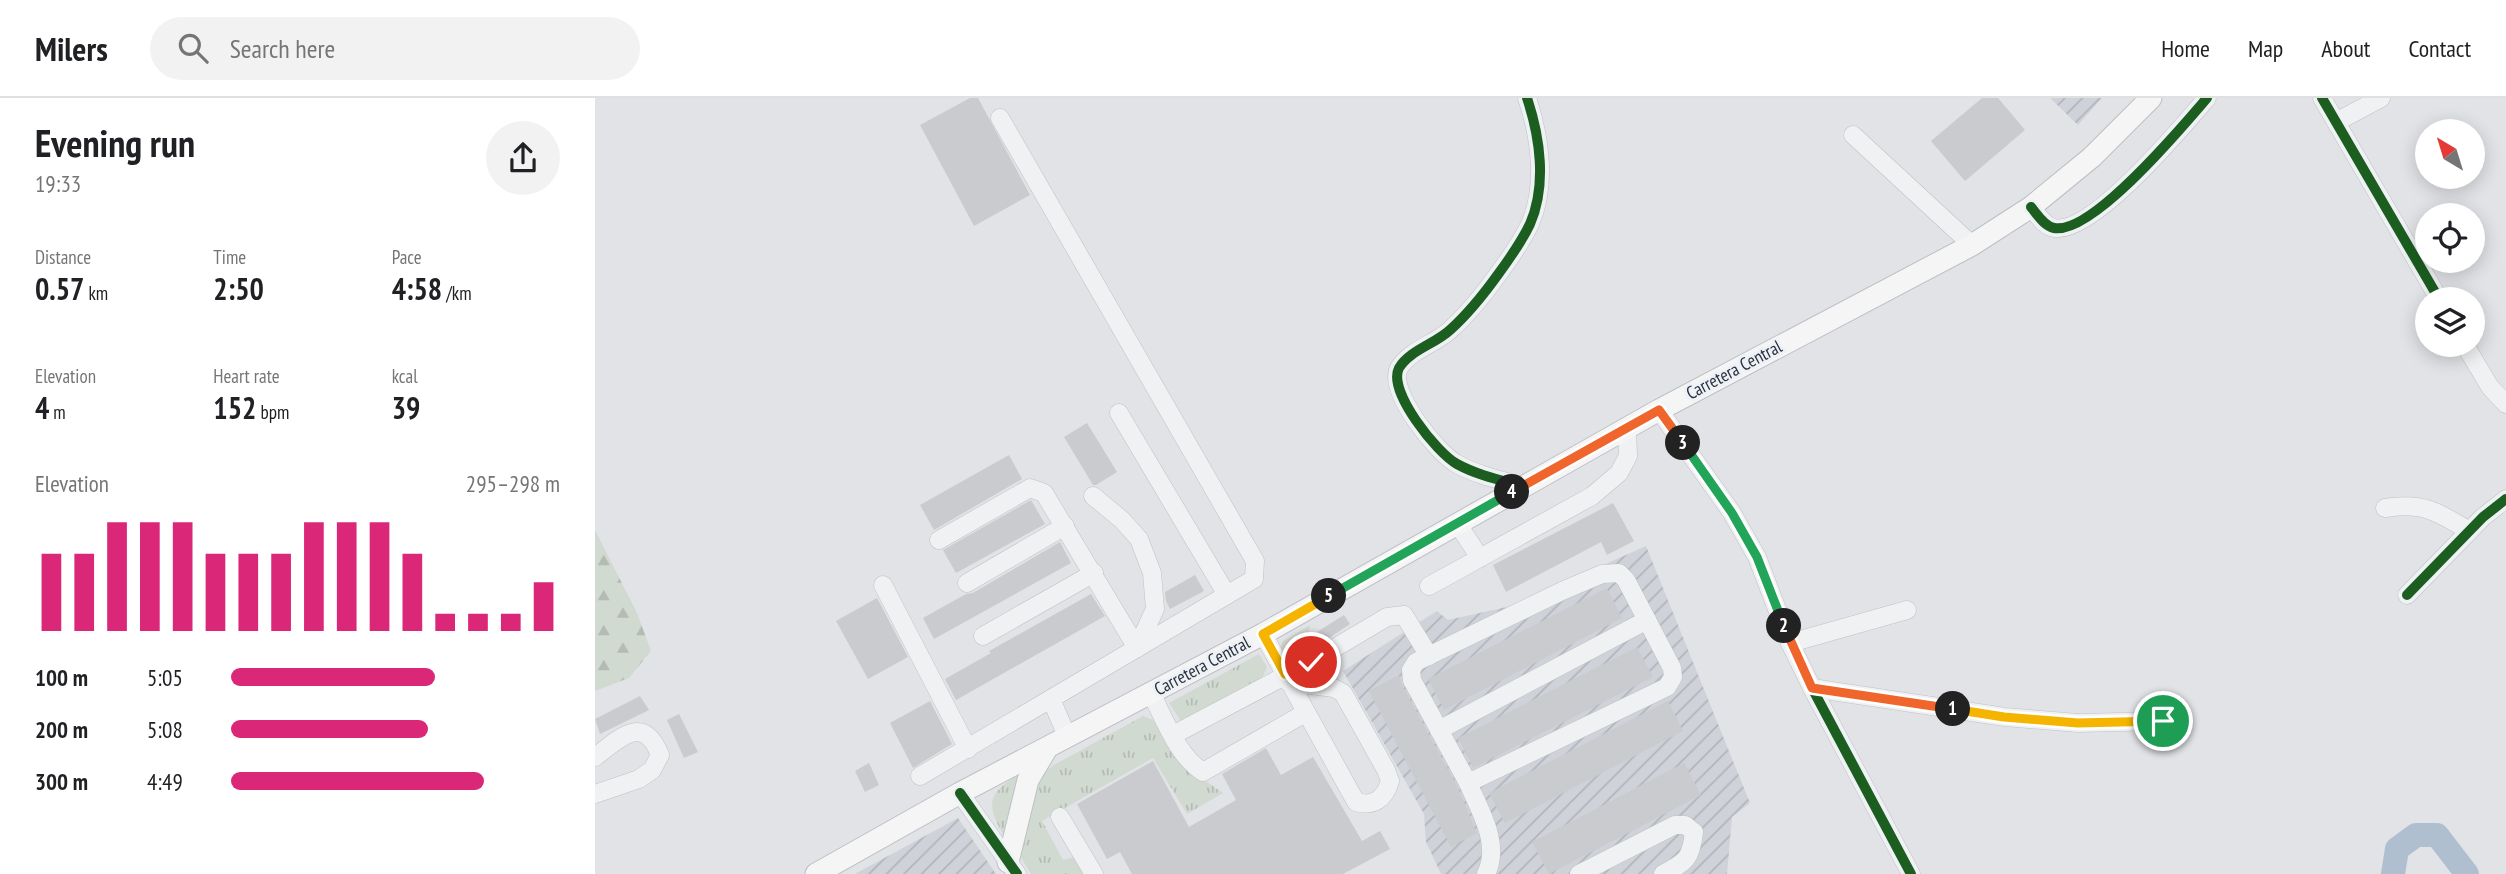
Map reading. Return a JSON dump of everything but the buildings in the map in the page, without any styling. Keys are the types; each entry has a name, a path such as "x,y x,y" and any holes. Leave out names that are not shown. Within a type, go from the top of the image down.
{"main road":[{"name":"Carretera Central","path":"816,874 960,793 1263,634 1659,410 1972,245 2031,207 2092,157 2151,98"},
{"path":"1013,868 1028,779 1047,748"}],"street":[{"path":"1522,486 1479,475 1454,463 1433,444 1399,393 1396,378 1399,368 1412,354 1448,332 1480,300 1510,258 1530,223 1538,192 1539,160 1535,123 1527,98"},
{"path":"2031,207 2046,225 2053,228 2068,228 2094,213 2159,154 2207,98"},
{"path":"2322,98 2432,287"},
{"path":"2336,122 2381,98"},
{"path":"920,776 1254,579 1255,561 1000,118"},
{"path":"1853,135 1972,245"},
{"path":"2472,357 2490,387 2506,404"},
{"path":"1659,410 1732,513 1757,557 1790,643 1911,874"},
{"path":"1119,413 1227,595"},
{"path":"1429,586 1592,496 1619,473 1628,456 1627,429"},
{"path":"939,540 1030,488 1044,494 1137,648"},
{"path":"1093,496 1139,539 1152,573 1154,609 1137,648"},
{"path":"2407,595 2469,531 2506,499"},
{"path":"2385,508 2416,505 2438,512 2469,531"},
{"path":"1457,523 1479,558"},
{"path":"967,583 1065,526"},
{"path":"983,636 1094,573"},
{"path":"1468,783 1667,687 1673,677 1672,668 1626,580 1619,573 1602,574 1562,591 1429,656 1416,663 1412,670 1412,680 1468,783 1491,837 1486,874"},
{"path":"883,585 968,749"},
{"path":"1790,643 1907,610"},
{"path":"1173,735 1287,678 1387,617 1404,615 1429,656"},
{"path":"1439,730 1647,620"},
{"path":"1263,634 1305,713 1356,802 1375,803 1382,797 1390,781 1343,693 1334,688 1287,678"},
{"path":"1812,688 2004,717 2078,723 2163,721"},
{"path":"1151,694 1192,764 1203,772 1305,713"},
{"path":"1051,699 1067,736"},
{"path":"595,757 628,732 643,732 654,740 660,755 652,770 639,779 595,794"},
{"path":"960,793 1013,868"},
{"path":"1060,817 1094,874"},
{"path":"1579,874 1675,825 1685,825 1694,832 1692,854 1682,864 1663,874"}],"shaded area":[{"path":"2050,98 2102,98 2078,125"},
{"path":"1646,546 1750,803 1732,817 1727,874 1441,874 1426,842 1424,814 1343,671 1437,611 1448,620 1511,606"},
{"path":"958,818 996,874 855,874"}],"green space":[{"path":"595,530 637,613 651,651 629,678 595,691"},
{"path":"1310,625 1305,656 1292,661 1287,659 1281,647 1282,642"},
{"path":"1259,654 1267,667 1262,678 1191,719 1181,721 1169,703"},
{"path":"1143,716 1153,720 1181,764 1223,793 1187,814 1153,758 1042,821 1063,860 1074,857 1082,874 1031,874 1020,852 1034,786 1054,765"},
{"path":"1022,772 1005,837 994,815 993,800 1002,786"}],"waterway":[{"path":"2393,874 2397,849 2416,835 2437,835 2467,874"}],"cycle path":[{"path":"1522,486 1473,471 1448,458 1427,435 1407,406 1397,378 1399,368 1404,362 1464,317 1512,255 1530,224 1539,193 1540,161 1527,98"},
{"path":"2031,207 2044,222 2054,228 2070,226 2090,215 2113,198 2178,132 2207,98"},
{"path":"2322,98 2432,287"},
{"path":"1659,410 1732,513 1757,557 1790,643 1911,874"},
{"path":"2407,595 2483,517 2506,499"},
{"path":"960,793 1017,874"}],"route":[{"path":"1311,662 1285,674 1263,634 1659,410 1732,513 1757,557 1790,643 1812,688 2004,717 2078,723 2163,721"}]}
